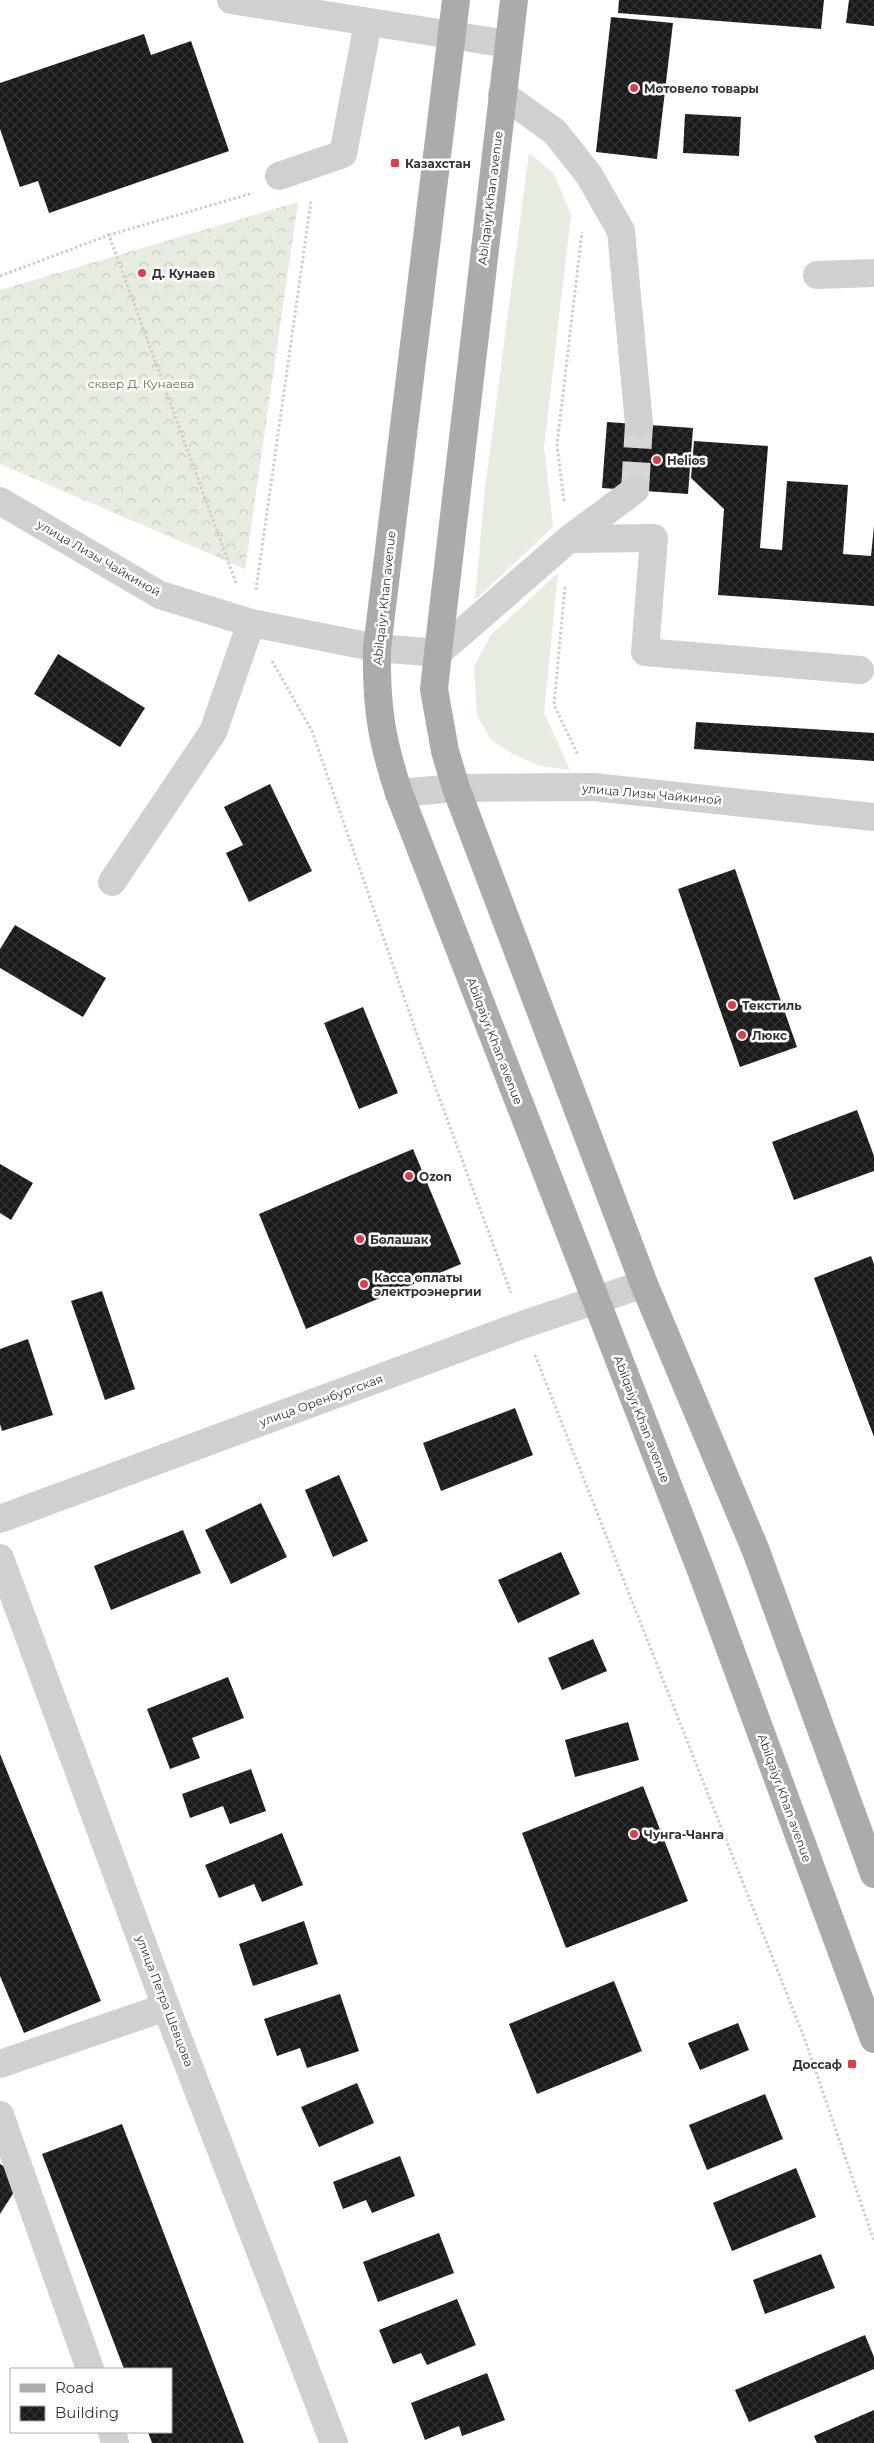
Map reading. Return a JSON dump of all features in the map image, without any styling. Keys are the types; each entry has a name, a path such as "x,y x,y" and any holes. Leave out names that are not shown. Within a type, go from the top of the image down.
{"main road":[{"name":"Abilqaiyr Khan avenue","path":"456,0 377,648 376,691 380,725 398,793 702,1572 874,2039"},
{"name":"Abilqaiyr Khan avenue","path":"514,0 434,689 438,721 456,788 644,1284 756,1551 874,1874"}],"street":[{"path":"231,0 508,44"},
{"path":"279,176 343,154 368,23"},
{"path":"502,94 555,132 589,175 621,231 639,424"},
{"path":"817,274 874,273"},
{"path":"438,653 569,539 635,490"},
{"name":"улица Лизы Чайкиной","path":"0,501 160,595 251,623 377,648 438,653"},
{"path":"569,539 654,538 645,652 860,670"},
{"path":"112,882 213,732 251,623"},
{"name":"улица Лизы Чайкиной","path":"398,793 456,788 594,787 874,817"},
{"name":"улица Оренбургская","path":"0,1519 522,1325 644,1284"},
{"name":"улица Петра Шевцова","path":"0,1558 166,2007 334,2443"},
{"path":"0,2064 166,2007"},
{"path":"0,2115 90,2368"}],"path":[{"path":"251,623 306,243 314,164"},
{"path":"589,175 556,445 569,539 554,705 594,787"},
{"path":"0,276 109,235 257,192"},
{"path":"109,235 251,623 312,732 431,1075 522,1325 550,1389 805,2040 874,2242"}],"green space":[{"path":"529,153 554,174 571,215 544,447 553,527 475,600 485,488"},
{"name":"сквер Д. Кунаева","path":"298,202 245,569 0,464 0,290"},
{"path":"558,573 544,713 570,770 540,766 513,754 491,740 477,715 474,667 490,636"}],"building":[{"path":"619,0 824,0 821,29 618,13"},
{"path":"849,0 874,0 874,26 846,23"},
{"name":"Мотовело товары","path":"611,17 673,23 657,159 596,152"},
{"path":"144,34 151,55 191,41 229,151 49,213 38,181 20,187 0,129 0,83"},
{"path":"685,114 741,117 739,156 683,153"},
{"path":"607,422 693,428 688,494 602,488"},
{"path":"694,441 768,446 760,548 782,550 787,481 848,485 843,554 871,556 874,526 874,606 718,595 724,509 691,478"},
{"path":"58,654 145,708 120,747 34,694"},
{"path":"696,722 874,733 874,761 694,749"},
{"path":"270,784 312,871 249,902 226,853 243,845 224,807"},
{"path":"735,869 797,1047 740,1067 678,889"},
{"path":"15,925 106,978 83,1017 0,968 0,949"},
{"path":"363,1007 398,1093 359,1109 324,1023"},
{"path":"857,1110 874,1156 874,1171 794,1200 772,1142"},
{"name":"Болашак","path":"413,1149 461,1264 306,1329 259,1214"},
{"path":"0,1164 33,1183 11,1220 0,1213"},
{"path":"871,1256 874,1264 874,1437 814,1278"},
{"path":"102,1291 135,1389 105,1400 71,1301"},
{"path":"28,1339 53,1415 2,1431 0,1424 0,1349"},
{"path":"515,1408 533,1455 441,1491 423,1443"},
{"path":"339,1475 368,1541 333,1557 305,1490"},
{"path":"261,1503 287,1557 231,1584 205,1530"},
{"path":"183,1530 201,1573 111,1610 94,1566"},
{"path":"561,1552 580,1594 518,1623 498,1580"},
{"path":"593,1639 607,1671 562,1690 548,1658"},
{"path":"228,1677 244,1718 192,1738 200,1758 170,1769 147,1709"},
{"path":"628,1722 639,1760 575,1777 565,1740"},
{"path":"0,1754 101,2001 24,2033 0,1976"},
{"path":"251,1769 266,1811 230,1824 223,1806 190,1818 182,1794"},
{"path":"643,1786 688,1901 566,1948 522,1833"},
{"path":"282,1833 303,1885 262,1902 254,1884 219,1898 205,1865"},
{"path":"304,1921 318,1964 253,1986 239,1944"},
{"path":"614,1981 642,2051 537,2094 509,2024"},
{"path":"340,1994 359,2051 307,2068 300,2048 277,2056 264,2019"},
{"path":"738,2023 749,2050 700,2070 688,2043"},
{"path":"357,2083 374,2123 319,2147 301,2107"},
{"path":"765,2094 783,2139 707,2170 689,2125"},
{"path":"122,2124 244,2443 152,2443 148,2433 172,2433 172,2368 124,2368 42,2154"},
{"path":"400,2156 415,2196 372,2213 366,2200 343,2209 333,2182"},
{"path":"0,2164 23,2178 0,2214"},
{"path":"796,2168 816,2217 732,2251 713,2203"},
{"path":"439,2233 454,2273 378,2302 363,2262"},
{"path":"821,2254 835,2288 765,2314 753,2280"},
{"path":"457,2299 476,2345 427,2365 421,2353 393,2364 379,2330"},
{"path":"865,2335 874,2357 874,2369 749,2422 735,2390"},
{"path":"487,2373 505,2420 462,2436 459,2426 425,2440 411,2403"},
{"path":"874,2410 874,2443 817,2443 814,2436"}],"tunnel":[{"path":"635,490 639,424"}],"place":[{"name":"Мотовело товары","path":"634,88"},
{"name":"Казахстан","path":"395,163"},
{"name":"Д. Кунаев","path":"142,273"},
{"name":"Helios","path":"657,460"},
{"name":"Текстиль","path":"732,1005"},
{"name":"Люкс","path":"742,1035"},
{"name":"Ozon","path":"409,1176"},
{"name":"Болашак","path":"360,1239"},
{"name":"Касса оплаты электроэнергии","path":"364,1284"},
{"name":"Чунга-Чанга","path":"634,1834"},
{"name":"Доссаф","path":"852,2064"}]}
